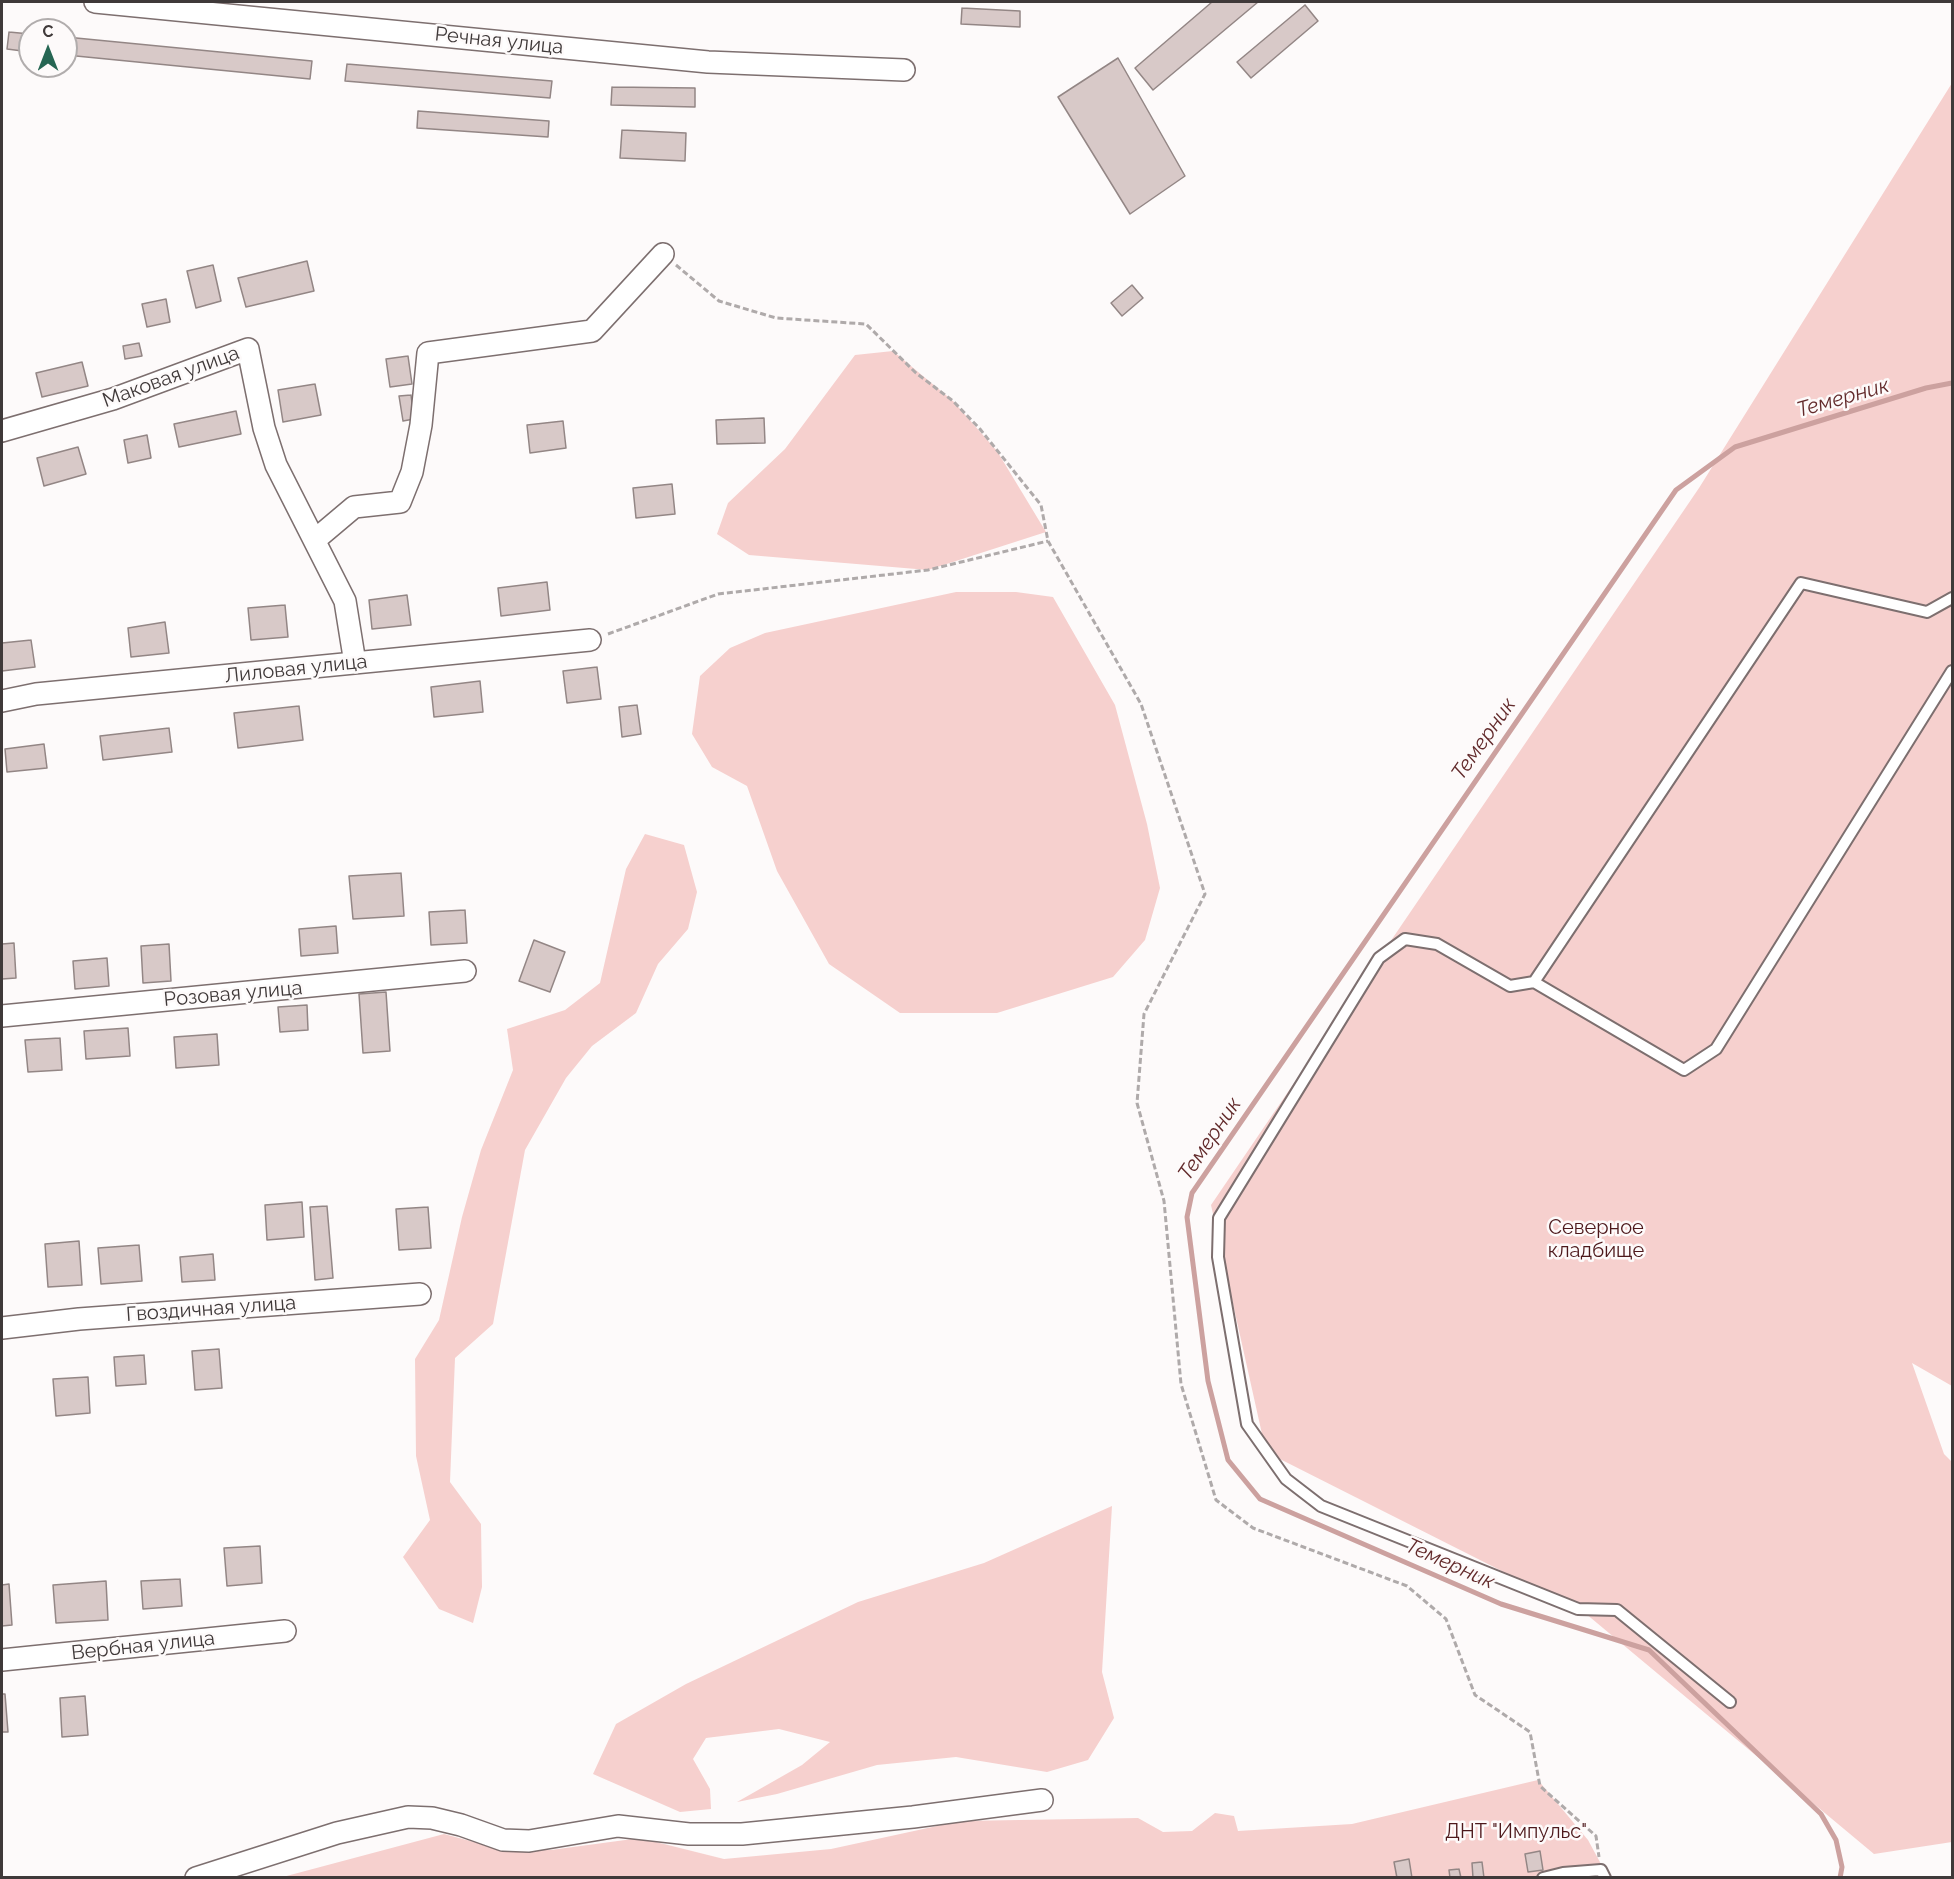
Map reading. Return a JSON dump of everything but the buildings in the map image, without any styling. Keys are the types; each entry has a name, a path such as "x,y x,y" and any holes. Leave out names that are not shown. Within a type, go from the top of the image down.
{"street":[{"name":"Речная улица","path":"95,2 150,4 708,62 904,70"},
{"path":"316,539 354,507 400,502 412,472 421,425 428,353 592,332 663,254"},
{"name":"Маковая улица","path":"2,431 114,399 248,349 264,428 276,465 302,519 316,539 345,601 355,663"},
{"name":"Лиловая улица","path":"2,701 36,694 590,640"},
{"name":"Розовая улица","path":"2,1016 465,971"},
{"name":"Гвоздичная улица","path":"2,1328 79,1319 420,1294"},
{"name":"Вербная улица","path":"2,1660 285,1631"},
{"path":"196,1878 337,1833 408,1817 432,1818 461,1825 503,1840 529,1841 618,1826 689,1834 742,1834 913,1818 1042,1800"}],"lane":[{"path":"1534,982 1801,583 1928,612 1953,598"},
{"path":"1730,1702 1617,1610 1578,1609 1321,1506 1286,1479 1247,1424 1219,1267 1219,1218 1378,958 1405,939 1437,944 1510,986 1534,982 1684,1071 1716,1049 1953,671"},
{"path":"1543,1878 1563,1873 1603,1874"}],"path":[{"path":"663,254 719,301 776,318 866,324 916,373 953,401 980,429 1041,505 1048,541 1141,704 1205,894 1144,1014 1137,1103 1164,1201 1181,1384 1216,1500 1253,1528 1407,1586 1446,1619 1475,1695 1530,1732 1540,1786 1596,1836 1603,1874"},
{"path":"590,640 718,594 928,570 1048,541"}],"green space":[{"name":"Северное кладбище","path":"1952,83 1952,1386 1912,1363 1944,1454 1952,1462 1952,1842 1874,1854 1585,1613 1266,1452 1211,1205 1699,488"},
{"path":"893,351 953,401 997,451 1046,532 928,570 749,555 717,534 728,503 785,449 855,355"},
{"path":"956,592 1016,592 1053,597 1115,705 1147,824 1160,888 1145,940 1113,977 997,1013 900,1013 829,964 777,871 747,786 712,767 692,734 700,676 730,648 765,633"},
{"path":"645,834 684,845 697,892 688,929 658,964 636,1013 592,1046 566,1078 525,1150 493,1324 455,1358 450,1482 481,1524 482,1587 473,1623 439,1609 403,1557 430,1520 416,1456 415,1359 439,1320 462,1217 481,1150 513,1070 507,1029 565,1010 600,983 626,869"},
{"path":"1112,1506 1102,1672 1114,1718 1088,1760 1047,1772 956,1757 877,1765 777,1794 737,1802 802,1765 830,1742 779,1729 706,1738 693,1759 710,1789 711,1809 680,1812 593,1774 616,1724 686,1684 858,1602 984,1563"},
{"name":"ДНТ \"Импульс\"","path":"1538,1780 1588,1840 1608,1877 279,1878 444,1834 504,1850 551,1850 640,1838 724,1859 831,1849 960,1821 1138,1818 1163,1832 1192,1831 1215,1813 1234,1816 1238,1831 1352,1824"}],"waterway":[{"name":"Темерник","path":"1840,1878 1842,1867 1836,1840 1821,1814 1649,1650 1501,1604 1260,1499 1228,1460 1208,1381 1187,1217 1192,1193 1676,490 1735,447 1926,388 1952,383"}]}
